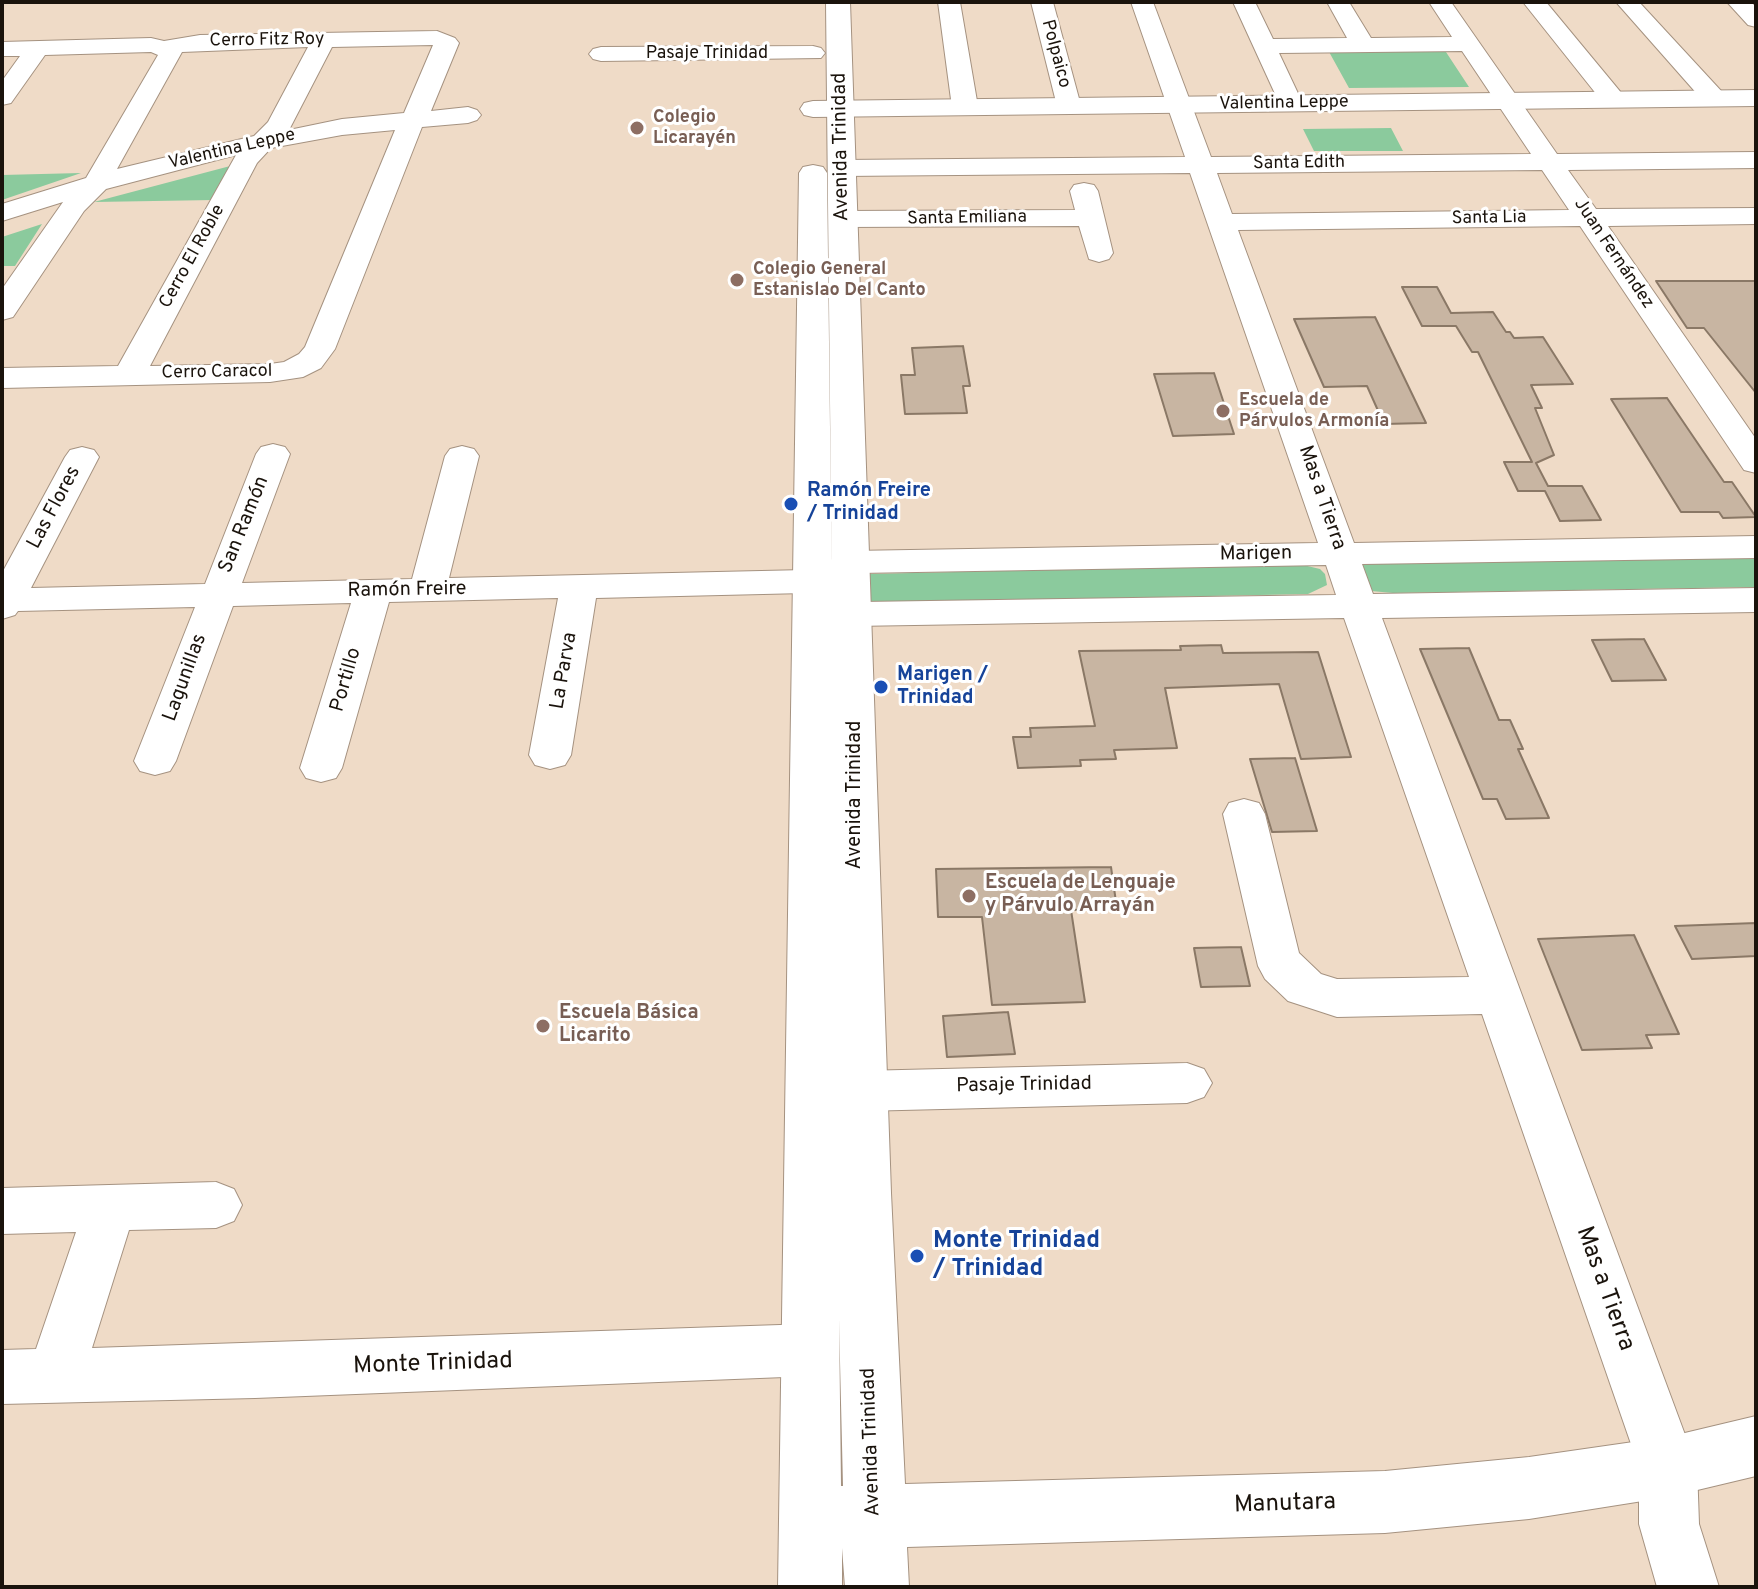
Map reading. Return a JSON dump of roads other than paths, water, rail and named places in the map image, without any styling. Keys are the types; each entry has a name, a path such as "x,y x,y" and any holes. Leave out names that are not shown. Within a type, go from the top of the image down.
{"main road":[{"name":"Avenida Trinidad","path":"817,101 840,109 838,2"},
{"name":"Valentina Leppe","path":"817,101 840,109 1756,98"},
{"name":"Avenida Trinidad","path":"817,101 843,219 861,1091 877,1587"},
{"name":"Avenida Trinidad","path":"810,1587 812,581 817,101"},
{"name":"Manutara","path":"810,1518 1385,1502 1529,1488 1668,1467 1756,1446"}],"street":[{"path":"949,2 965,107"},
{"name":"Polpaico","path":"1042,2 1069,106"},
{"name":"Mas a Tierra","path":"1142,2 1668,1467 1669,1524 1688,1587"},
{"path":"1244,2 1291,104"},
{"path":"1338,2 1363,45"},
{"name":"Juan Fernández","path":"1440,2 1756,463"},
{"path":"1534,2 1614,100"},
{"path":"1627,2 1715,99"},
{"path":"1738,2 1756,20"},
{"name":"Cerro El Roble","path":"129,375 246,160 279,125 324,40"},
{"name":"Cerro Fitz Roy","path":"2,49 151,45 164,48 191,42 447,41 421,106 412,119"},
{"path":"1264,46 1469,44"},
{"path":"2,98 38,48"},
{"path":"2,311 74,206 96,183 169,57 171,53 164,48"},
{"name":"Pasaje Trinidad","path":"601,54 817,101"},
{"name":"Santa Edith","path":"817,101 1079,166 1756,160"},
{"name":"Valentina Leppe","path":"2,213 96,183 263,142 342,127 468,115"},
{"name":"Cerro Caracol","path":"2,378 281,372 301,366 317,355 412,119"},
{"path":"1079,166 1099,253"},
{"name":"Santa Lia","path":"1221,222 1756,216"},
{"name":"Santa Emiliana","path":"843,219 1091,218"},
{"name":"San Ramón","path":"217,595 273,454"},
{"path":"428,590 462,456"},
{"name":"Las Flores","path":"3,602 82,457"},
{"name":"Marigen","path":"852,562 1756,547"},
{"name":"Ramón Freire","path":"3,602 812,581 852,562"},
{"path":"812,581 853,614 1756,600"},
{"name":"La Parva","path":"550,755 579,587"},
{"name":"Portillo","path":"321,768 373,592"},
{"name":"Lagunillas","path":"155,761 217,595"},
{"path":"1244,814 1276,953 1281,966 1305,988 1337,998 1498,995"},
{"name":"Pasaje Trinidad","path":"861,1091 1187,1083"},
{"path":"2,1211 216,1205"},
{"name":"Monte Trinidad","path":"110,1208 29,1376 810,1350"}],"place":[{"name":"Colegio Licarayén","path":"637,128"},
{"name":"Colegio General Estanislao Del Canto","path":"737,280"},
{"name":"Escuela de Párvulos Armonía","path":"1223,411"},
{"name":"Ramón Freire / Trinidad","path":"791,504"},
{"name":"Marigen / Trinidad","path":"881,687"},
{"name":"Escuela de Lenguaje y Párvulo Arrayán","path":"969,896"},
{"name":"Escuela Básica Licarito","path":"543,1026"},
{"name":"Monte Trinidad / Trinidad","path":"917,1256"}]}
